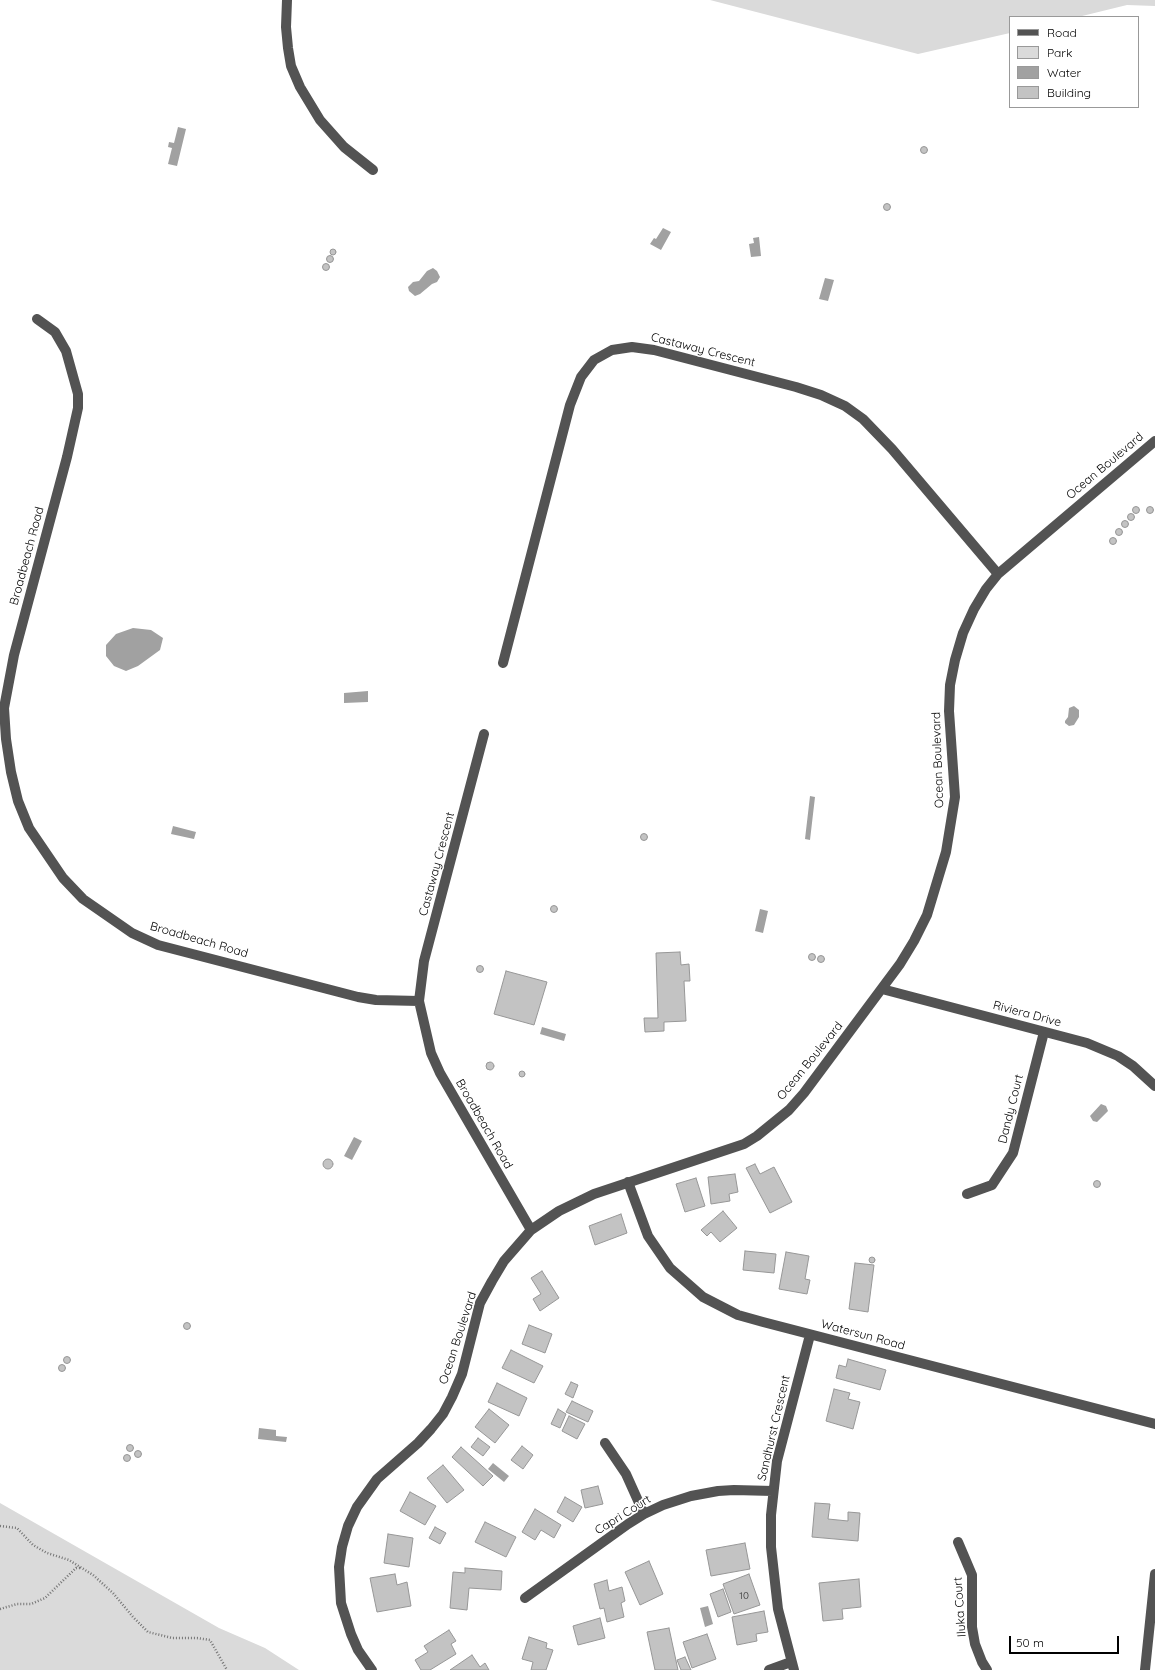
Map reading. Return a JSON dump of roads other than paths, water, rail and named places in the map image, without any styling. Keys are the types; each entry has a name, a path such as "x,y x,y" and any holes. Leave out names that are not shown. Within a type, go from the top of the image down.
{"street":[{"path":"287,0 286,27 288,48 291,66 300,87 320,120 344,148 374,170"},
{"name":"Broadbeach Road","path":"37,319 55,332 66,351 78,394 78,408 67,457 14,655 4,708 6,739 11,772 18,801 29,828 63,878 83,899 107,917 138,936 158,944 194,954 358,997 376,1000 419,1001 431,1052 440,1073 531,1230"},
{"name":"Castaway Crescent","path":"503,663 570,405 580,377 594,360 612,350 632,347 654,350 796,386 845,406 863,419 892,449 998,574"},
{"name":"Ocean Boulevard","path":"372,1670 358,1650 341,1603 340,1567 342,1547 348,1526 357,1507 377,1479 418,1443 431,1430 443,1414 462,1374 480,1304 504,1261 531,1230 544,1220 577,1201 628,1182 744,1144 757,1136 789,1110 804,1094 882,989 914,941 927,915 937,887 946,852 955,797 949,711 950,685 955,660 963,633 986,589 998,574 1155,441"},
{"name":"Castaway Crescent","path":"419,1001 424,961 484,734"},
{"name":"Riviera Drive","path":"882,989 1087,1043 1111,1053 1133,1066 1155,1086"},
{"name":"Dandy Court","path":"967,1194 992,1185 1013,1153 1044,1032"},
{"name":"Watersun Road","path":"628,1182 648,1236 670,1268 684,1282 703,1297 738,1315 1155,1424"},
{"name":"Sandhurst Crescent","path":"792,1666 778,1609 774,1578 771,1547 773,1491 783,1436 810,1334"},
{"path":"604,1443 626,1474 644,1514"},
{"name":"Capri Court","path":"525,1598 644,1514 676,1500 705,1493 734,1490 773,1491"},
{"name":"Iluka Court","path":"958,1542 972,1575 972,1627 975,1644 987,1670"},
{"path":"1145,1670 1155,1574"},
{"path":"769,1670 792,1666"}],"water":[{"path":"178,127 186,129 177,166 168,164 172,148 168,147 169,142 174,143"},
{"path":"663,228 671,232 661,250 650,244 654,238 656,239"},
{"path":"759,237 761,256 751,257 749,244 754,243 753,238"},
{"path":"433,268 437,271 440,277 437,282 415,296 409,291 408,287 413,282 419,281 427,271"},
{"path":"825,278 834,280 828,301 819,299"},
{"path":"133,628 151,630 163,638 160,650 138,666 126,671 114,666 106,656 106,645 116,634"},
{"path":"368,691 368,702 344,703 344,693"},
{"path":"1074,706 1079,710 1079,717 1074,725 1069,726 1065,723 1065,721 1068,717 1069,708"},
{"path":"810,796 815,797 810,840 805,839"},
{"path":"173,826 196,832 194,839 171,834"},
{"path":"760,909 768,911 763,933 755,931"},
{"path":"542,1027 566,1034 564,1041 540,1034"},
{"path":"1101,1104 1106,1106 1108,1111 1097,1122 1093,1121 1090,1116"},
{"path":"354,1137 362,1141 352,1160 344,1156"},
{"path":"259,1428 276,1430 276,1436 287,1437 286,1442 258,1439"},
{"path":"493,1463 509,1476 504,1482 488,1469"},
{"path":"708,1606 713,1624 705,1627 700,1608"}]}
